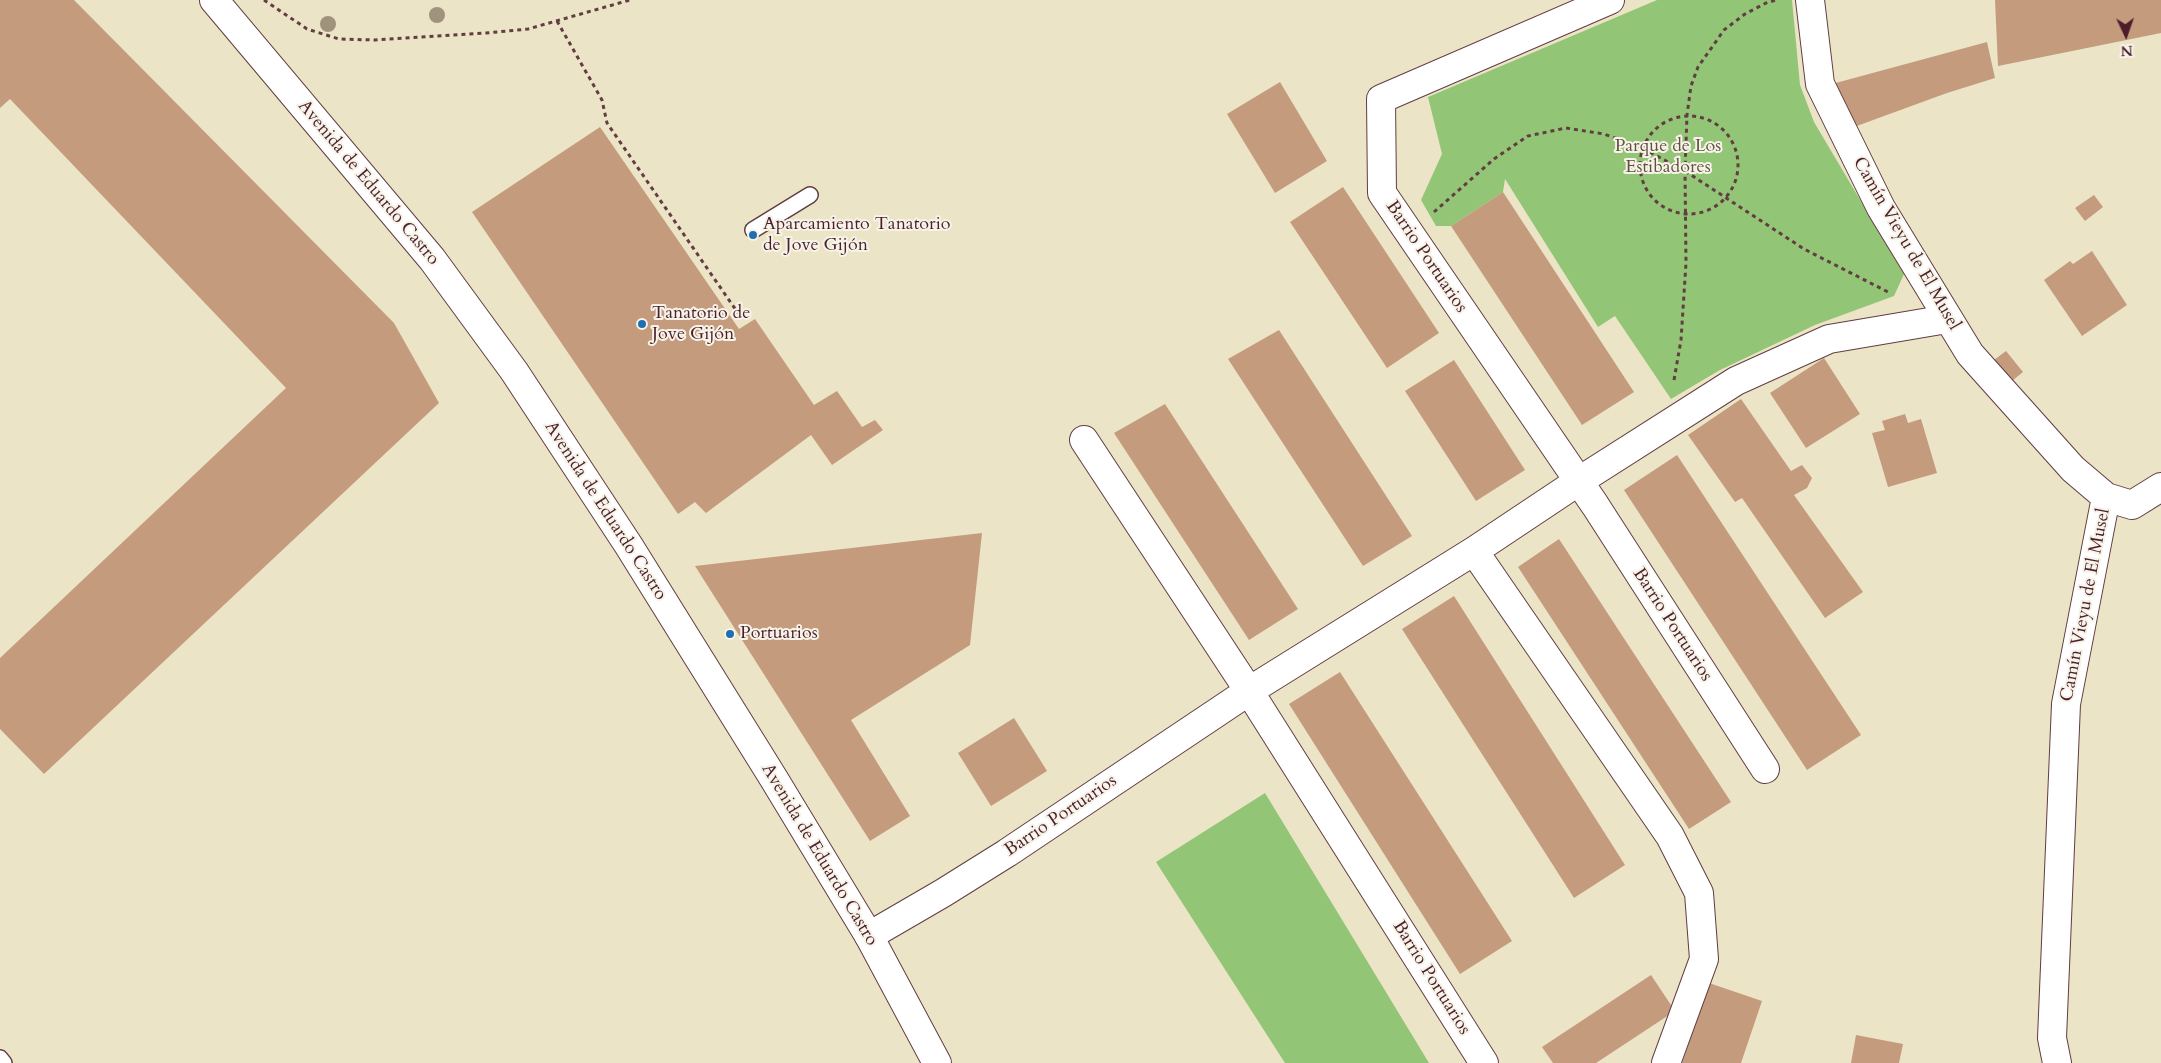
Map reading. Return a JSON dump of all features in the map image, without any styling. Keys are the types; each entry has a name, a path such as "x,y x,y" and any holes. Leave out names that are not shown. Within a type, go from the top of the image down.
{"street":[{"name":"Avenida de Eduardo Castro","path":"214,0 432,259 514,370 629,546 774,778 869,936 937,1063"},
{"name":"Barrio Portuarios","path":"1610,0 1381,98 1382,193 1579,481 1765,769"},
{"name":"Camín Vieyu de El Musel","path":"1810,0 1820,84 1881,208 1947,319 1970,354 2073,469 2106,497 2066,704 2052,1038 2057,1063"},
{"name":"Barrio Portuarios","path":"869,936 1007,853 1249,691 1474,551 1579,481 1736,381 1829,339 1947,319"},
{"name":"Barrio Portuarios","path":"1084,440 1249,691 1484,1063"},
{"path":"2106,497 2132,505 2159,496"},
{"path":"1474,551 1670,836 1699,893 1704,959 1666,1063"}],"lane":[{"path":"753,230 810,195"},
{"path":"0,1058 4,1063"}],"path":[{"path":"264,0 307,29 339,39 375,40 528,29 630,0"},
{"path":"1664,427 1671,399 1681,340 1686,262 1685,171 1687,115 1691,86 1698,67 1720,35 1745,14 1766,3 1777,0"},
{"path":"557,21 602,100 607,123 740,316"},
{"path":"1687,115 1706,119 1723,128 1734,144 1739,164 1736,182 1726,199 1710,211 1691,215 1671,212 1655,202 1643,186 1639,168 1642,148 1652,132 1668,120 1687,115"},
{"path":"1411,234 1494,159 1528,136 1566,128 1604,134 1642,148 1685,171 1804,249 1894,296"}],"green space":[{"name":"Parque de Los Estibadores","path":"1657,0 1792,0 1800,85 1814,122 1904,274 1894,296 1815,325 1720,370 1671,399 1615,316 1598,327 1505,179 1503,192 1451,226 1436,226 1421,200 1442,154 1428,97"},
{"path":"1265,793 1429,1063 1285,1063 1156,862"}],"building":[{"path":"0,0 74,0 394,323 439,403 44,774 0,729 0,658 286,388 10,99 0,108"},
{"path":"1995,0 2161,0 2161,33 1998,66"},
{"path":"1987,42 1995,78 1947,93 1854,127 1832,84"},
{"path":"1280,82 1327,161 1275,193 1227,114"},
{"name":"Tanatorio de Jove Gijón","path":"600,127 739,329 755,319 814,405 837,391 862,427 875,420 883,430 832,465 811,435 706,513 695,502 678,514 472,212"},
{"path":"1343,187 1439,333 1387,368 1290,222"},
{"path":"1503,192 1634,392 1582,425 1451,226"},
{"path":"2094,195 2103,207 2085,221 2075,208"},
{"path":"2092,251 2127,305 2082,336 2044,280 2070,261 2073,264"},
{"path":"1279,330 1412,536 1363,566 1228,359"},
{"path":"2006,351 2023,372 2012,381 1994,360"},
{"path":"1824,358 1860,414 1806,448 1770,393"},
{"path":"1454,360 1525,470 1476,501 1405,391"},
{"path":"1741,399 1791,471 1802,465 1812,478 1807,488 1794,495 1863,592 1825,618 1742,498 1735,502 1688,435"},
{"path":"1165,404 1298,609 1249,640 1114,433"},
{"path":"1905,414 1908,423 1921,419 1937,473 1888,487 1872,433 1885,430 1882,421"},
{"path":"1677,455 1861,735 1807,770 1624,490"},
{"path":"982,533 970,645 851,720 910,816 870,841 695,566"},
{"path":"1559,539 1731,802 1689,829 1518,567"},
{"path":"1454,596 1625,865 1574,898 1402,629"},
{"path":"1340,672 1512,941 1460,974 1289,704"},
{"path":"1014,718 1047,771 991,806 958,753"},
{"path":"1651,975 1675,1011 1596,1063 1553,1063 1542,1047"},
{"path":"1709,983 1762,1001 1741,1063 1682,1063"},
{"path":"1856,1035 1903,1044 1899,1063 1851,1063"}],"place":[{"name":"Aparcamiento Tanatorio de Jove Gijón","path":"753,235"},
{"name":"Tanatorio de Jove Gijón","path":"642,324"},
{"name":"Portuarios","path":"730,634"}]}
